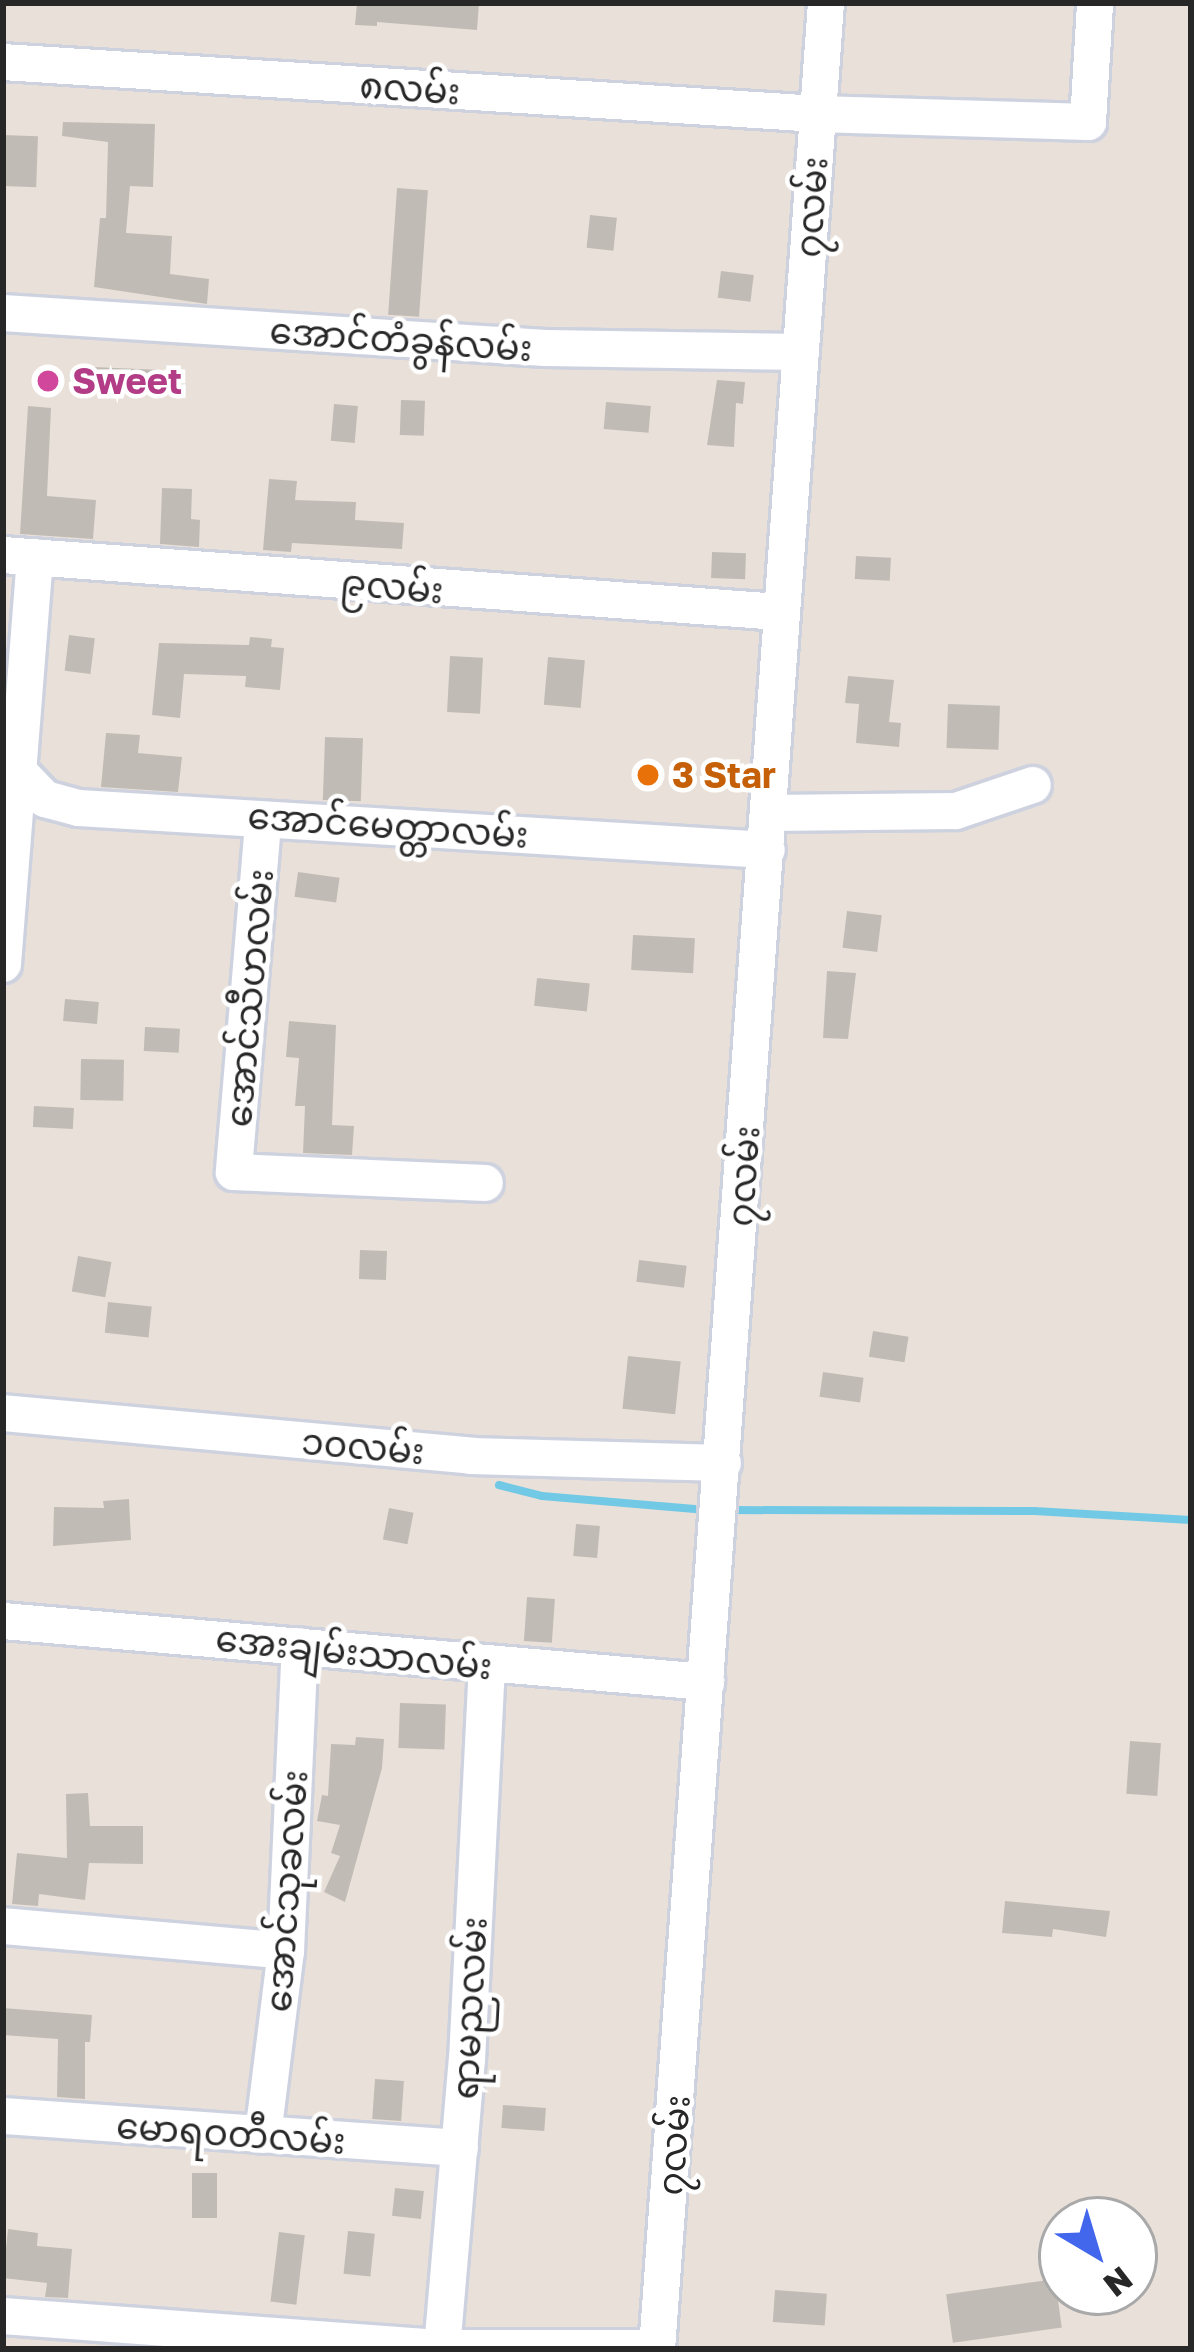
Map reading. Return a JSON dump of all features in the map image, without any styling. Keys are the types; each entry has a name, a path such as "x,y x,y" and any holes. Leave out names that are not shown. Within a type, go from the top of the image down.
{"street":[{"name":"၇လမ်း","path":"657,2349 826,3"},
{"name":"၈လမ်း","path":"3,62 818,114 1088,122 1095,3"},
{"name":"အောင်တံခွန်လမ်း","path":"3,313 545,348 800,352"},
{"name":"၉လမ်း","path":"19,556 780,612"},
{"path":"3,964 21,774 19,556"},
{"name":"အောင်မေတ္တာလမ်း","path":"21,774 45,799 80,808 235,815 263,824 340,821 767,850"},
{"path":"769,813 956,811 1033,785"},
{"name":"အောင်သီဟလမ်း","path":"263,824 234,1172 485,1183"},
{"name":"၁၀လမ်း","path":"3,1413 723,1480"},
{"name":"အေးချမ်းသာလမ်း","path":"3,1622 487,1667 706,1682"},
{"name":"အောင်သုခလမ်း","path":"263,2135 286,1952 300,1646"},
{"name":"ရာမညလမ်း","path":"442,2349 460,2148 487,1667"},
{"path":"3,1926 286,1952"},
{"name":"မောရဝတီလမ်း","path":"3,2116 460,2148"},
{"path":"3,2316 442,2349 657,2349"}],"building":[{"path":"357,3 479,3 477,30 377,22 377,26 355,25"},
{"path":"63,122 155,124 153,187 130,186 126,233 172,236 170,274 209,279 207,304 94,287 100,218 106,218 108,142 62,136"},
{"path":"3,135 38,136 36,187 3,186"},
{"path":"397,188 428,190 419,317 388,315"},
{"path":"590,215 617,218 613,251 587,248"},
{"path":"721,271 754,275 750,302 718,298"},
{"path":"93,367 161,370 159,395 91,388"},
{"path":"717,380 745,382 743,404 736,403 734,447 707,445"},
{"path":"401,400 425,401 424,436 400,435"},
{"path":"606,402 651,406 648,433 604,429"},
{"path":"334,404 358,406 355,443 331,441"},
{"path":"28,406 51,408 47,496 96,500 93,539 20,534"},
{"path":"269,479 297,481 295,500 356,502 355,520 404,523 402,549 292,543 291,552 263,550"},
{"path":"162,488 192,489 191,519 200,520 199,547 160,544"},
{"path":"712,552 746,553 745,579 711,578"},
{"path":"856,556 891,558 890,581 855,579"},
{"path":"69,635 95,638 90,674 65,671"},
{"path":"250,637 272,639 271,647 284,648 280,690 245,687 246,676 184,674 180,718 152,715 159,643 249,645"},
{"path":"450,656 483,658 480,714 447,712"},
{"path":"548,657 585,660 581,708 544,705"},
{"path":"848,676 894,680 889,722 901,723 899,747 856,743 859,704 845,703"},
{"path":"948,704 1000,706 998,750 946,748"},
{"path":"106,733 140,735 138,753 182,757 178,792 101,787"},
{"path":"325,737 363,738 361,801 323,800"},
{"path":"298,872 340,878 336,903 295,897"},
{"path":"847,911 882,915 877,952 842,948"},
{"path":"633,935 695,938 693,973 631,970"},
{"path":"827,971 856,973 848,1039 823,1038"},
{"path":"537,978 590,984 587,1011 534,1006"},
{"path":"65,999 99,1002 97,1024 63,1021"},
{"path":"289,1021 336,1025 332,1125 354,1126 352,1155 303,1153 305,1106 295,1106 299,1058 286,1057"},
{"path":"145,1027 180,1029 179,1053 144,1051"},
{"path":"81,1059 124,1060 123,1101 80,1100"},
{"path":"34,1106 74,1108 73,1129 33,1127"},
{"path":"360,1250 387,1251 386,1280 359,1279"},
{"path":"78,1256 111,1262 105,1297 72,1291"},
{"path":"639,1260 687,1266 684,1288 636,1282"},
{"path":"108,1302 152,1307 149,1337 105,1333"},
{"path":"873,1331 909,1337 904,1362 869,1357"},
{"path":"628,1356 681,1362 675,1414 622,1409"},
{"path":"823,1372 864,1378 860,1402 820,1397"},
{"path":"129,1499 131,1540 53,1546 54,1507 104,1508 103,1501"},
{"path":"389,1508 414,1513 407,1544 383,1539"},
{"path":"576,1524 600,1526 597,1558 573,1556"},
{"path":"527,1597 555,1599 552,1643 524,1641"},
{"path":"400,1703 446,1705 444,1750 398,1748"},
{"path":"356,1737 384,1739 382,1768 345,1902 324,1892 340,1856 331,1853 340,1825 317,1821 322,1795 328,1796 331,1744 355,1745"},
{"path":"1130,1741 1161,1743 1157,1796 1126,1794"},
{"path":"88,1793 90,1826 143,1826 143,1864 89,1863 85,1900 39,1894 38,1906 12,1904 17,1853 67,1858 66,1794"},
{"path":"1005,1901 1110,1911 1106,1937 1053,1929 1052,1937 1002,1933"},
{"path":"3,2008 92,2015 90,2042 85,2042 85,2099 57,2097 58,2039 3,2035"},
{"path":"375,2079 404,2081 401,2121 372,2119"},
{"path":"503,2105 546,2108 544,2131 501,2128"},
{"path":"192,2173 217,2173 217,2218 192,2218"},
{"path":"395,2188 424,2191 421,2219 392,2216"},
{"path":"8,2229 38,2233 37,2246 72,2249 68,2298 45,2297 47,2283 3,2278"},
{"path":"348,2231 375,2234 370,2277 344,2274"},
{"path":"279,2232 305,2235 296,2305 270,2301"},
{"path":"1038,2281 1038,2316 1060,2316 1062,2328 953,2343 946,2294"},
{"path":"775,2290 827,2294 825,2326 773,2322"}],"waterway":[{"path":"499,1485 542,1496 706,1510"},
{"path":"727,1510 1034,1511 1191,1520"}],"place":[{"name":"Sweet","path":"48,381"},
{"name":"3 Star","path":"648,775"}]}
